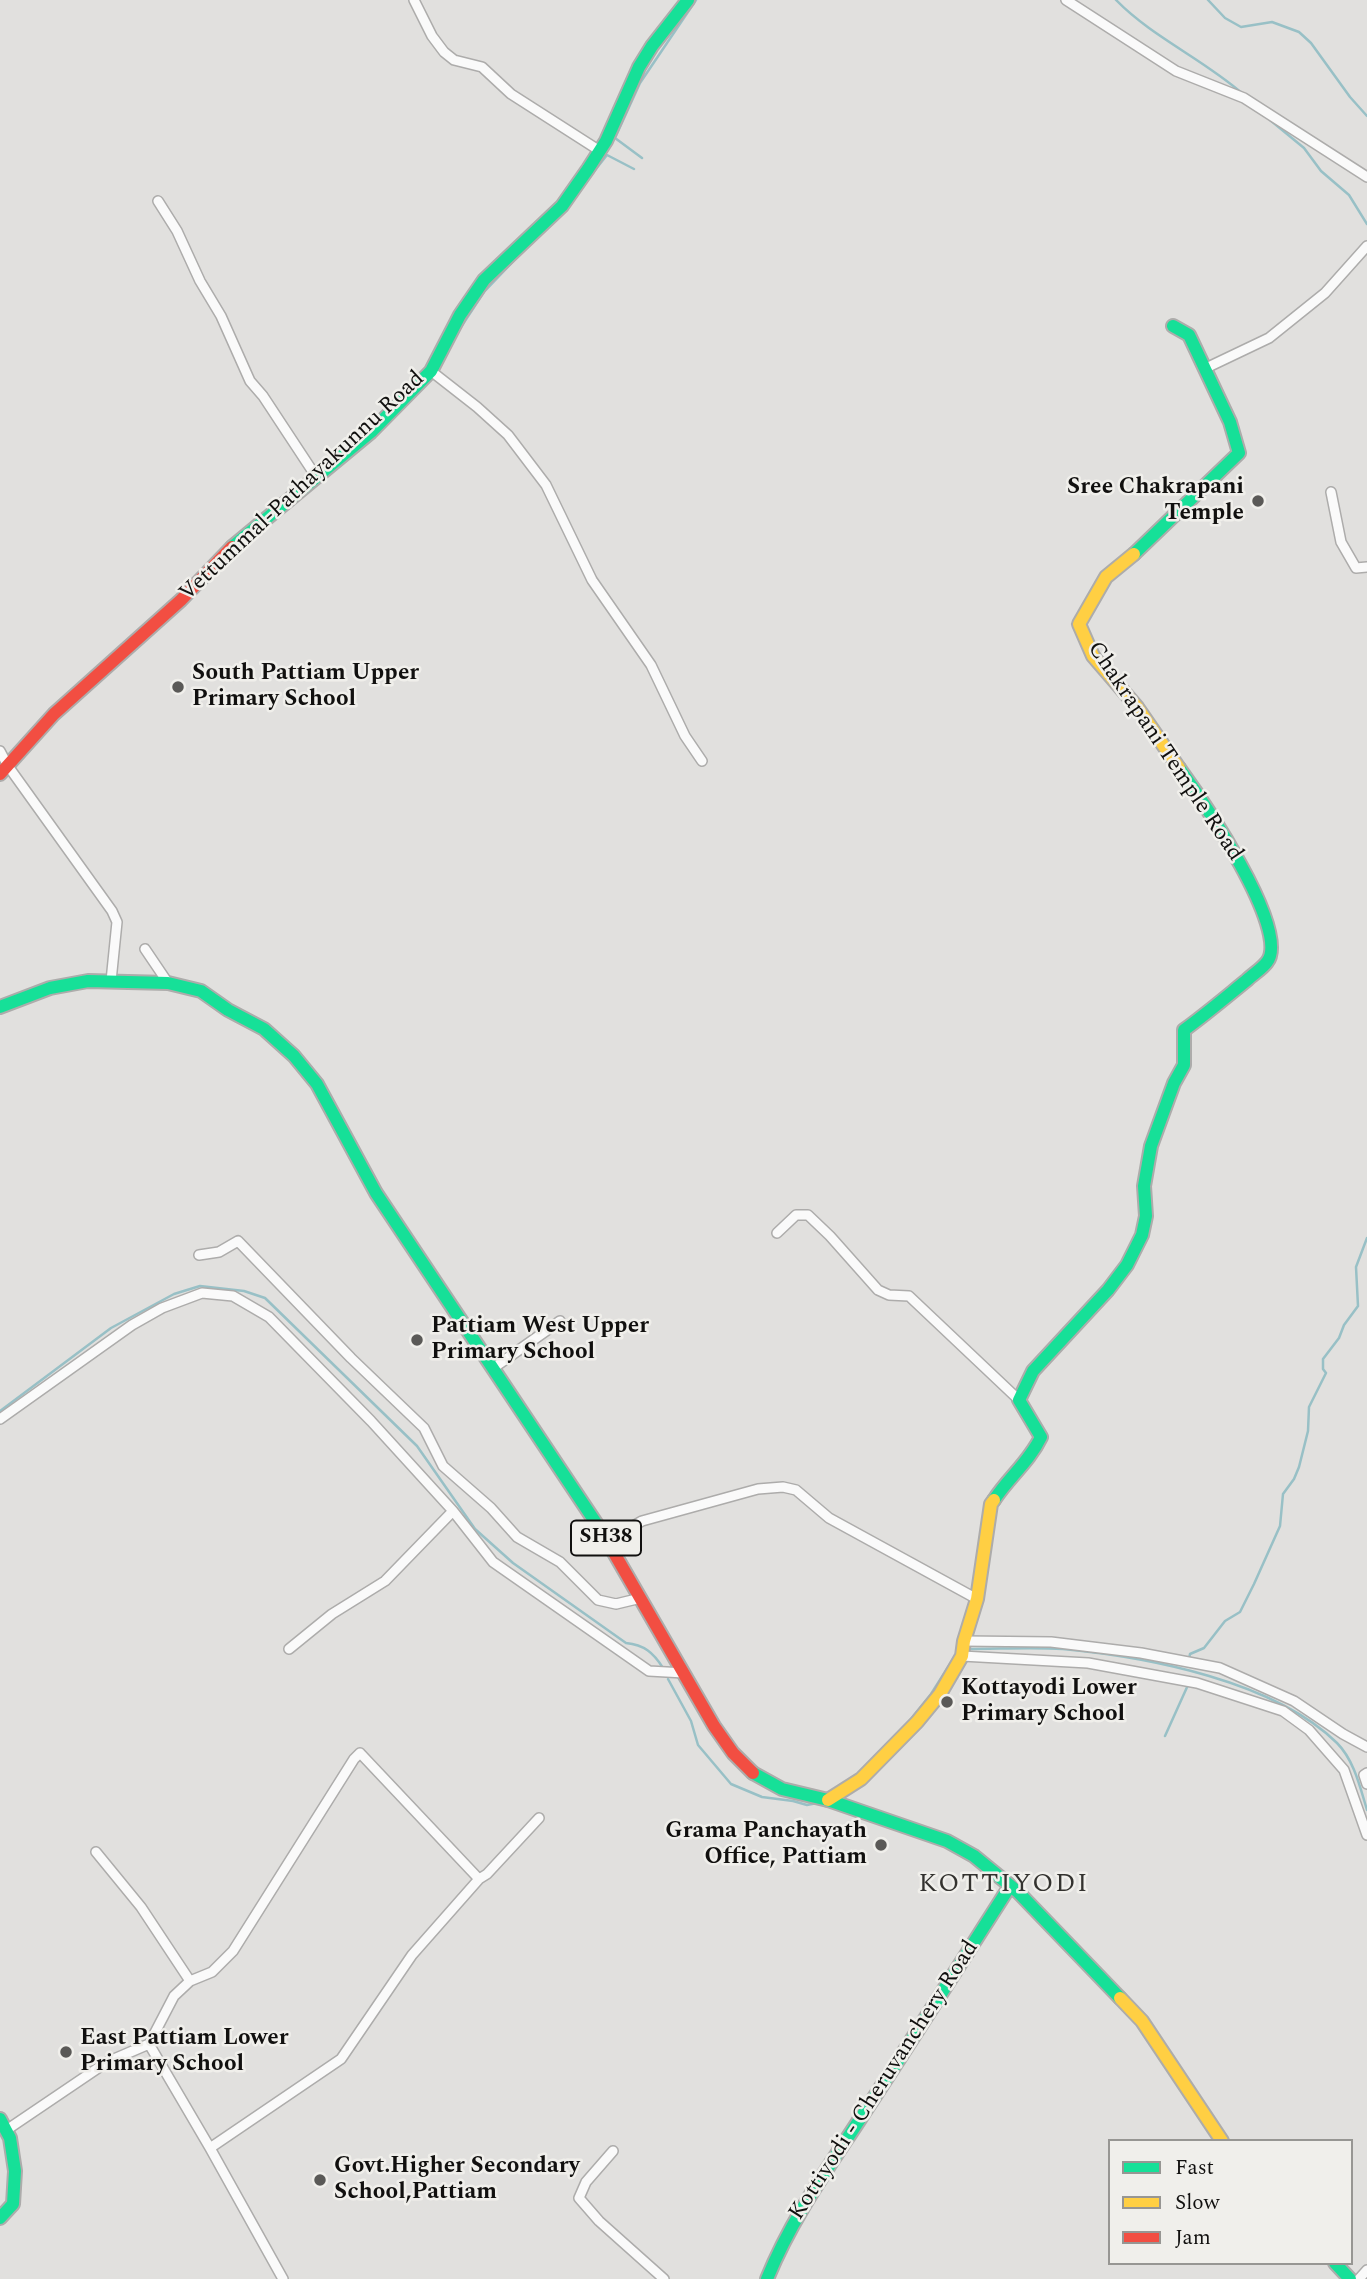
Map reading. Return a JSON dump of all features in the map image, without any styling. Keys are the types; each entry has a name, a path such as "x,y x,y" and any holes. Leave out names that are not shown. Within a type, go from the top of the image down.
{"main road":[{"name":"Vettummal-Pathayakunnu Road","path":"4,770 54,714 181,600 235,544 371,432 431,371 460,315 484,280 562,206 606,141 639,67 688,0"},
{"name":"Chakrapani Temple Road","path":"1019,1400 1033,1371 1056,1343 1108,1290 1127,1265 1142,1235 1146,1216 1144,1186 1151,1146 1174,1083 1184,1065 1184,1030 1269,961 1273,942 1240,861 1209,810 1137,707 1093,656 1079,624 1107,576 1145,545 1239,453 1236,435 1195,353 1189,335 1173,326"},
{"name":"SH38","path":"0,1007 50,988 88,981 167,984 201,991 228,1010 264,1029 294,1056 317,1084 340,1121 376,1193 608,1540 713,1726 733,1753 753,1773 782,1789 828,1800 947,1840 974,1856 1010,1886 1142,2021 1221,2139"},
{"path":"828,1800 861,1779 917,1722 940,1694 962,1656 977,1599 991,1504 1006,1482 1032,1456 1041,1437 1019,1400"},
{"name":"Kottiyodi - Cheruvanchery Road","path":"767,2279 782,2242 820,2177 1010,1886"},
{"path":"0,2218 13,2204 15,2163 4,2124"},
{"path":"1337,2265 1350,2279"}],"street":[{"path":"414,0 432,36 444,52 454,60 482,68 511,94 600,151"},
{"path":"1066,0 1176,71 1244,97 1367,177"},
{"path":"158,201 177,231 200,281 221,316 250,381 263,396 317,478"},
{"path":"1204,369 1269,338 1325,293 1367,246"},
{"path":"431,371 508,435 546,485 592,580 651,665 685,736 702,761"},
{"path":"1331,492 1341,542 1356,568 1367,567"},
{"path":"0,751 4,770 112,911 117,922 111,981"},
{"path":"145,950 167,984"},
{"path":"778,1233 796,1214 808,1215 878,1290 889,1295 909,1296 1019,1400"},
{"path":"199,1255 219,1252 238,1241 351,1358 424,1428 443,1466 491,1508 517,1536 560,1562 598,1600 616,1604 641,1598"},
{"path":"0,1419 132,1325 162,1308 202,1293 233,1296 269,1317 371,1421 453,1511 494,1562 649,1671 684,1673"},
{"path":"492,1369 560,1321"},
{"path":"608,1540 642,1521 758,1489 796,1490 829,1518 977,1599"},
{"path":"289,1649 332,1614 385,1581 453,1511"},
{"path":"964,1641 1051,1642 1140,1653 1220,1668 1294,1701 1367,1747"},
{"path":"962,1656 1088,1663 1196,1683 1283,1712 1309,1730 1344,1770 1367,1835"},
{"path":"4,2124 107,2062 149,2044 174,1996 190,1981 212,1972 233,1951 354,1759 360,1754 479,1878"},
{"path":"1367,1773 1364,1775 1367,1784"},
{"path":"211,2148 341,2059 412,1955 479,1878 486,1874 539,1818"},
{"path":"96,1852 141,1907 190,1981"},
{"path":"149,2044 211,2148 283,2279"},
{"path":"613,2151 586,2182 579,2198 599,2221 664,2279"},
{"path":"1359,2279 1367,2270"}],"waterway":[{"path":"642,158 615,138 640,83 696,0"},
{"path":"1116,0 1145,25 1243,94"},
{"path":"1208,0 1225,18 1241,27 1272,22 1299,32 1311,43 1367,116"},
{"path":"1270,120 1304,148 1321,171 1349,195 1367,224"},
{"path":"588,179 607,155 634,169"},
{"path":"459,330 484,292 525,249"},
{"path":"1189,1659 1190,1654 1204,1648 1225,1621 1240,1612 1280,1526 1283,1494 1299,1467 1308,1431 1309,1407 1326,1373 1323,1359 1358,1306 1356,1267 1367,1238"},
{"path":"0,1411 111,1328 174,1294 200,1286 244,1291 265,1298 417,1446 475,1529 513,1563 626,1643 648,1650 663,1668"},
{"path":"967,1649 1051,1648 1133,1658 1245,1688 1280,1703 1311,1721 1337,1743 1352,1766 1367,1810"},
{"path":"907,1724 931,1694 957,1653"},
{"path":"668,1679 691,1721 698,1745 731,1784 762,1797 807,1805 817,1803"},
{"path":"1165,1736 1188,1685"}],"traffic: fast":[{"path":"232,547 371,432 431,371 460,315 484,280 562,206 588,169 606,141 639,67 688,0"},
{"path":"1134,554 1239,453 1230,422 1189,335 1173,326"},
{"path":"994,1500 1031,1454 1041,1437 1019,1400 1033,1371 1108,1290 1127,1265 1142,1235 1146,1216 1144,1186 1151,1146 1174,1083 1184,1065 1184,1030 1267,962 1271,946 1267,923 1256,895 1223,834 1179,768"},
{"path":"0,1007 50,988 88,981 168,983 201,991 228,1010 264,1029 294,1056 317,1084 376,1193 602,1532"},
{"path":"753,1773 782,1789 828,1800 947,1841 974,1856 1018,1892 1120,1998"},
{"path":"767,2279 776,2257 810,2196 1010,1886"},
{"path":"0,2119 10,2138 15,2171 13,2204 0,2218"},
{"path":"1337,2265 1350,2279"}],"traffic: slow":[{"path":"1134,554 1106,577 1079,624 1093,656 1137,707 1179,768"},
{"path":"828,1800 861,1779 917,1722 940,1694 962,1656 977,1599 991,1504 994,1500"},
{"path":"1120,1998 1142,2021 1221,2139"}],"traffic: jam":[{"path":"0,774 54,714 181,600 232,547"},
{"path":"602,1532 714,1726 733,1753 753,1773"}],"place":[{"name":"Sree Chakrapani Temple","path":"1258,501"},
{"name":"South Pattiam Upper Primary School","path":"178,687"},
{"name":"Pattiam West Upper Primary School","path":"417,1340"},
{"name":"Kottayodi Lower Primary School","path":"947,1702"},
{"name":"Grama Panchayath Office, Pattiam","path":"881,1845"},
{"name":"East Pattiam Lower Primary School","path":"66,2052"},
{"name":"Govt.Higher Secondary School,Pattiam","path":"320,2180"}],"district":[{"name":"KOTTIYODI","path":"1004,1886"}]}
